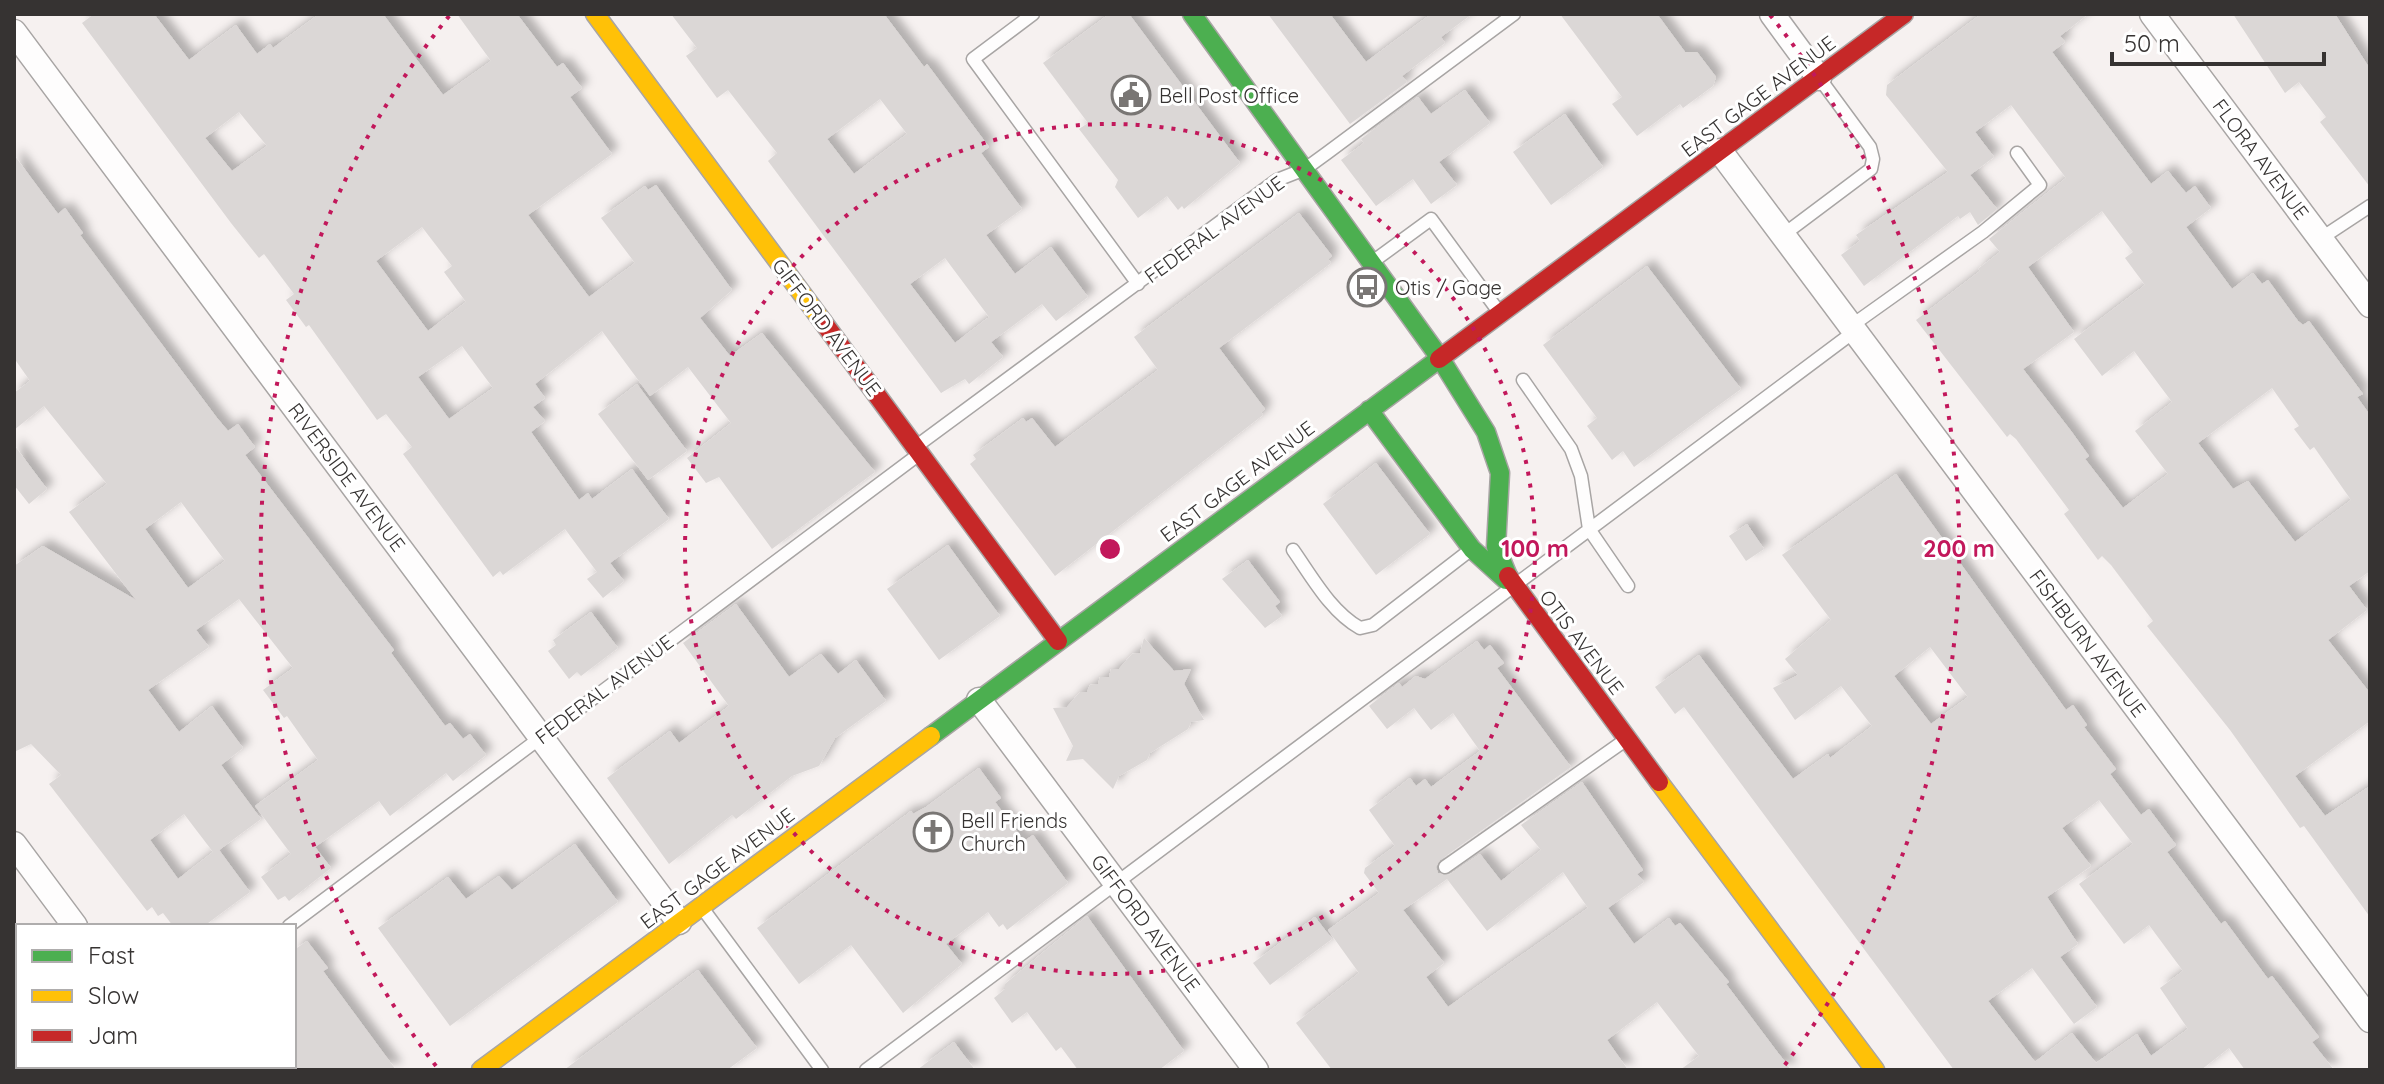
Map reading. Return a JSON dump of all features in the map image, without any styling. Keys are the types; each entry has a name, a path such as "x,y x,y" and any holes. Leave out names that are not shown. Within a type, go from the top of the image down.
{"street":[{"name":"GIFFORD AVENUE","path":"595,14 1058,641"},
{"name":"OTIS AVENUE","path":"1192,14 1440,358 1486,432 1500,473 1496,547 1512,586 1875,1070"},
{"path":"1772,14 1819,78"},
{"name":"EAST GAGE AVENUE","path":"481,1070 1904,14"},
{"name":"FLORA AVENUE","path":"2152,14 2370,305"},
{"name":"RIVERSIDE AVENUE","path":"14,32 679,922"},
{"name":"FISHBURN AVENUE","path":"1720,151 2370,1020"},
{"path":"1369,410 1472,549 1512,586"},
{"name":"GIFFORD AVENUE","path":"979,700 1117,884 1245,1066"},
{"path":"14,844 74,924"}],"lane":[{"path":"1033,14 973,59 1138,284"},
{"name":"FEDERAL AVENUE","path":"292,924 1277,180 1305,169 1514,14"},
{"path":"1783,235 1871,169 1873,159 1870,147 1819,78"},
{"path":"866,1070 1983,232 2040,185 2017,153"},
{"path":"2320,239 2370,206"},
{"path":"1372,262 1431,219 1500,314"},
{"path":"1523,380 1571,449 1581,476 1589,529 1628,586"},
{"path":"1293,550 1331,602 1348,621 1360,628 1373,625 1472,549"},
{"path":"1445,867 1627,739"},
{"path":"701,907 822,1070"}],"building":[{"path":"94,14 154,14 189,60 236,25 257,54 270,44 273,48 319,14 383,14 443,95 491,61 457,14 517,14 557,67 563,63 582,88 570,97 612,154 528,215 589,297 635,263 601,218 645,186 648,190 656,185 732,290 700,318 730,356 762,333 875,472 772,549 719,477 706,483 687,458 731,423 688,367 650,396 602,331 535,384 545,398 533,407 545,421 531,432 579,500 588,493 592,499 632,469 669,519 610,563 624,581 603,598 587,579 597,572 565,529 503,575 500,571 493,577 403,454 412,447 386,414 377,420 309,325 306,327 286,300 294,294 264,254 259,258 231,223 82,23","holes":["239,112 267,146 232,171 205,138","422,227 452,266 444,272 466,302 428,331 376,261","462,346 493,388 449,419 418,377"]},
{"path":"671,14 884,14 924,67 927,64 989,147 981,153 1022,209 986,235 1015,274 1051,247 1088,297 1056,321 1042,304 991,342 1003,357 969,384 965,379 941,393 768,161 777,153 728,90 717,98 686,56 697,48","holes":["880,99 907,134 854,174 827,139","945,258 989,317 955,343 910,284"]},
{"path":"1109,14 1129,14 1240,163 1184,209 1182,206 1178,210 1167,196 1138,218 1115,187 1118,180 1079,129 1088,123 1043,63"},
{"path":"1268,14 1330,14 1366,62 1431,14 1472,14 1441,37 1445,43 1402,76 1407,82 1350,124"},
{"path":"1560,14 1657,14 1685,52 1697,52 1716,77 1713,86 1683,108 1680,104 1637,136 1612,104 1622,97"},
{"path":"1981,14 2088,14 2060,36 2065,42 2052,52 2151,184 2168,171 2186,193 2195,186 2211,208 2186,227 2232,289 2253,273 2262,284 2268,280 2298,321 2303,325 2309,321 2363,394 2357,397 2370,415 2370,571 2349,586 2367,610 2328,640 2370,693 2370,721 2295,776 2325,816 2370,786 2370,917 2304,826 2300,828 2230,730 2147,626 2153,621 2111,565 2102,556 2098,560 2064,514 2069,510 2016,439 2010,434 2007,437 1916,320 2000,252 1989,239 2066,178 2011,105 1975,132 1994,157 1970,175 1997,209 1978,225 1970,212 1960,219 1958,216 1864,286 1841,255 1860,241 1856,235 1948,172 1886,95 1887,85","holes":["2102,211 2133,252 2125,258 2145,285 2074,339 2102,376 2134,351 2172,402 2135,431 2168,474 2123,508 2085,459 2089,456 2023,369 2074,332 2028,267","2272,388 2299,426 2294,429 2310,450 2314,447 2351,500 2295,542 2248,481 2233,489 2198,443"]},
{"path":"2233,14 2335,14 2370,69 2370,187 2320,122 2326,117 2299,82 2285,93"},
{"path":"1465,90 1490,123 1439,162 1457,185 1431,204 1413,179 1376,206 1341,160 1364,143 1361,139 1418,97 1431,114"},
{"path":"1565,114 1603,167 1551,205 1513,152"},
{"path":"14,155 58,214 65,208 83,233 80,235 217,418 228,431 238,424 255,447 245,455 394,650 391,653 445,726 450,723 463,739 470,734 486,755 453,781 446,773 390,816 379,801 315,847 331,868 289,901 285,896 278,900 261,877 291,854 255,806 318,760 287,716 284,718 263,690 293,668 239,599 196,630 209,647 148,690 179,732 212,706 243,748 221,765 261,819 219,850 250,892 207,924 171,924 163,913 158,916 152,907 147,911 49,784 61,775 31,744 14,752 14,566 43,546 136,600 69,512 107,484 44,406 14,430 14,393 30,381 14,358","holes":["181,502 225,561 188,588 145,529","184,814 213,852 178,879 150,840"]},
{"path":"1299,213 1332,256 1328,259 1331,263 1219,348 1265,409 1261,412 1263,415 1055,576 970,464 976,459 973,455 1023,418 1026,422 1032,418 1055,447 1158,370 1134,337"},
{"path":"1647,266 1741,389 1634,467 1623,451 1612,460 1587,426 1597,418 1543,345"},
{"path":"637,384 687,451 648,480 598,414"},
{"path":"14,445 47,489 29,504 14,485"},
{"path":"1376,463 1430,534 1376,575 1323,504"},
{"path":"1896,474 2066,710 2073,705 2087,725 2084,727 2116,769 2110,774 2141,815 2149,809 2176,845 2167,852 2221,924 2225,921 2268,979 2272,976 2319,1037 2312,1042 2334,1070 2245,1070 2229,1048 2201,1070 1954,1070 1684,707 1675,714 1655,687 1699,655 1793,779 1828,754 1830,758 1872,726 1841,686 1795,720 1773,688 1798,675 1785,659 1831,620 1782,555","holes":["1930,647 1968,697 1931,724 1894,676","2099,800 2133,844 2079,884 2124,944 2149,925 2183,971 2160,988 2188,1029 2151,1056 2137,1034 2096,1063 2072,1033 2035,1062 1988,1001 2032,968 2074,1024 2097,1007 2060,957 2078,944 2047,897 2091,866 2062,828"]},
{"path":"1747,524 1764,549 1746,561 1729,536"},
{"path":"948,545 1000,616 939,660 887,589"},
{"path":"1248,560 1280,602 1275,606 1282,616 1265,628 1222,579"},
{"path":"736,604 789,677 821,654 838,674 856,660 886,701 835,738 819,766 792,776 736,819 732,815 669,864 607,778 670,731 679,743 729,706 683,643"},
{"path":"591,612 618,648 581,676 577,672 569,679 548,651 556,645 553,640"},
{"path":"1144,638 1174,671 1191,669 1184,684 1204,720 1191,722 1188,729 1150,753 1147,760 1119,776 1113,789 1083,759 1066,761 1073,746 1053,708 1067,707 1080,692 1087,692 1090,685 1098,684 1100,677 1109,677 1111,669 1119,669 1132,654 1140,653"},
{"path":"1477,641 1484,650 1490,645 1504,663 1497,668 1571,767 1440,860 1436,867 1438,873 1449,875 1480,854 1501,881 1541,850 1521,825 1582,782 1643,870 1637,874 1644,882 1608,908 1634,944 1669,918 1675,926 1680,923 1729,982 1726,984 1791,1070 1680,1070 1699,1056 1657,1002 1607,1040 1628,1070 1332,1070 1296,1023 1359,973 1328,930 1379,893 1364,873 1365,868 1395,846 1369,810 1410,778 1416,786 1425,779 1431,787 1480,751 1453,713 1431,730 1414,708 1387,729 1369,706 1399,683 1402,687 1416,676 1425,679","holes":["1563,872 1588,908 1448,1007 1426,977 1444,963 1403,910 1447,879 1487,931"]},
{"path":"979,768 1001,798 995,802 1024,841 1033,835 1068,883 1007,930 1003,924 999,927 988,912 946,944 962,964 903,1013 851,945 799,984 757,928 911,811 913,814 926,807"},
{"path":"575,844 618,902 450,1026 378,928 448,877 466,899 499,876 512,890"},
{"path":"1087,916 1184,1051 1159,1070 1078,1070 1061,1047 1056,1051 1027,1012 1012,1023 994,998 1005,989 1005,984"},
{"path":"1315,917 1332,939 1270,985 1253,963"},
{"path":"307,941 328,968 323,971 396,1070 294,1070 296,949"},
{"path":"698,970 757,1048 727,1070 564,1070"},
{"path":"954,1042 975,1070 917,1070"}],"traffic: fast":[{"path":"1192,14 1440,358 1486,432 1500,473 1496,547 1508,576"},
{"path":"931,736 1439,359"},
{"path":"1369,410 1472,549 1506,580"}],"traffic: slow":[{"path":"595,14 823,322"},
{"path":"481,1070 931,736"},
{"path":"1659,782 1875,1070"}],"traffic: jam":[{"path":"1439,359 1904,14"},
{"path":"823,322 1058,641"},
{"path":"1508,576 1659,782"}],"place":[{"name":"Bell Post Office","path":"1131,95"},
{"name":"Otis / Gage","path":"1367,287"},
{"name":"Bell Friends Church","path":"933,832"}]}
